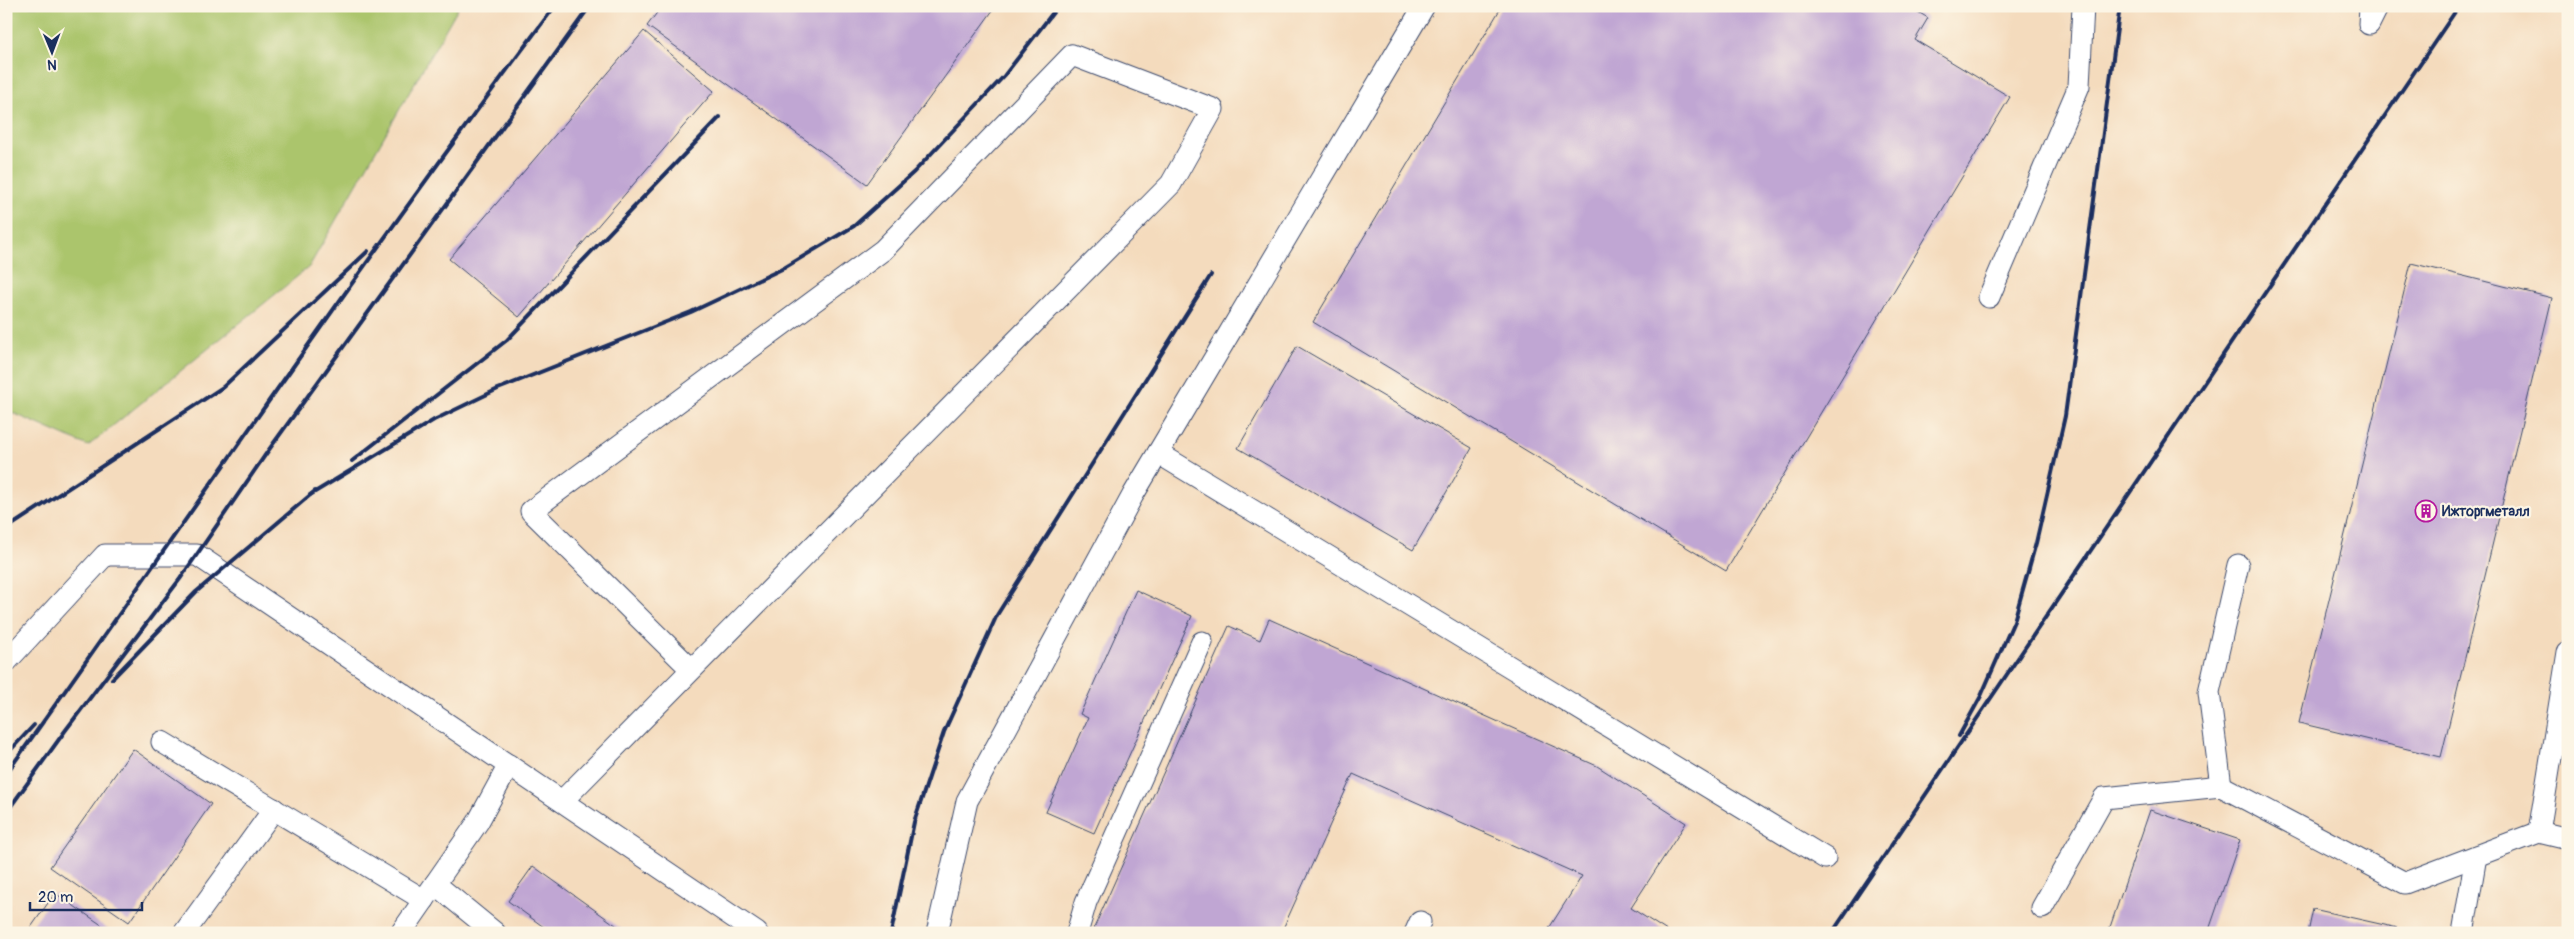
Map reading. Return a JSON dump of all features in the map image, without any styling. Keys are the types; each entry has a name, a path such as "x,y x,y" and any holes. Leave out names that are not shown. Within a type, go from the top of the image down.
{"lane":[{"path":"937,933 967,800 1158,454 1424,6"},
{"path":"1989,298 2079,86 2083,6"},
{"path":"2370,6 2369,24 2378,6"},
{"path":"562,801 1172,184 1213,109 1072,55 883,250 531,511 691,669"},
{"path":"1158,454 1825,858"},
{"path":"6,662 105,555 197,555 757,933"},
{"path":"2221,786 2209,692 2238,565"},
{"path":"1078,933 1086,902 1202,642"},
{"path":"2539,832 2568,652"},
{"path":"162,742 274,810 430,892 495,933"},
{"path":"401,933 478,822 510,765"},
{"path":"2042,908 2104,798 2221,786 2405,882 2539,832 2568,839"},
{"path":"184,933 274,810"},
{"path":"2463,933 2476,856"}],"green space":[{"path":"6,6 459,6 309,267 88,446 6,410"}],"building":[{"path":"662,6 996,6 867,184 647,26"},
{"path":"1502,6 1908,6 1928,18 1915,40 2010,97 1726,571 1313,322"},
{"path":"644,31 714,91 519,317 449,259"},
{"name":"Ижторгметалл","path":"2411,263 2552,298 2441,757 2299,723"},
{"path":"1297,346 1472,448 1413,550 1238,448"},
{"path":"1136,590 1192,616 1094,833 1046,812 1088,718 1080,714"},
{"path":"1269,619 1597,766 1686,823 1631,908 1670,933 1546,933 1582,876 1353,774 1281,933 1105,933 1094,928 1229,626 1260,640"},
{"path":"133,749 211,804 129,922 50,867"},
{"path":"2150,810 2240,840 2208,933 2108,933"},
{"path":"533,866 627,933 552,933 508,901"},
{"path":"55,893 109,930 107,933 27,933"},
{"path":"2313,909 2398,928 2397,933 2308,933"}],"railway":[{"path":"6,774 346,292 555,6"},
{"path":"6,813 65,731 180,579 268,451 590,6"},
{"path":"310,495 434,420 498,389 691,312 784,268 854,226 914,172 1004,76 1058,6"},
{"path":"1959,736 1981,696 2014,621 2036,543 2065,416 2120,6"},
{"path":"1832,933 2459,6"},
{"path":"352,461 507,340 720,117"},
{"path":"6,529 223,387 368,251"},
{"path":"891,933 914,822 944,732 997,615 1211,275"},
{"path":"112,679 196,592 315,491"},
{"path":"6,755 34,725"}],"place":[{"name":"Ижторгметалл","path":"2426,511"}]}
